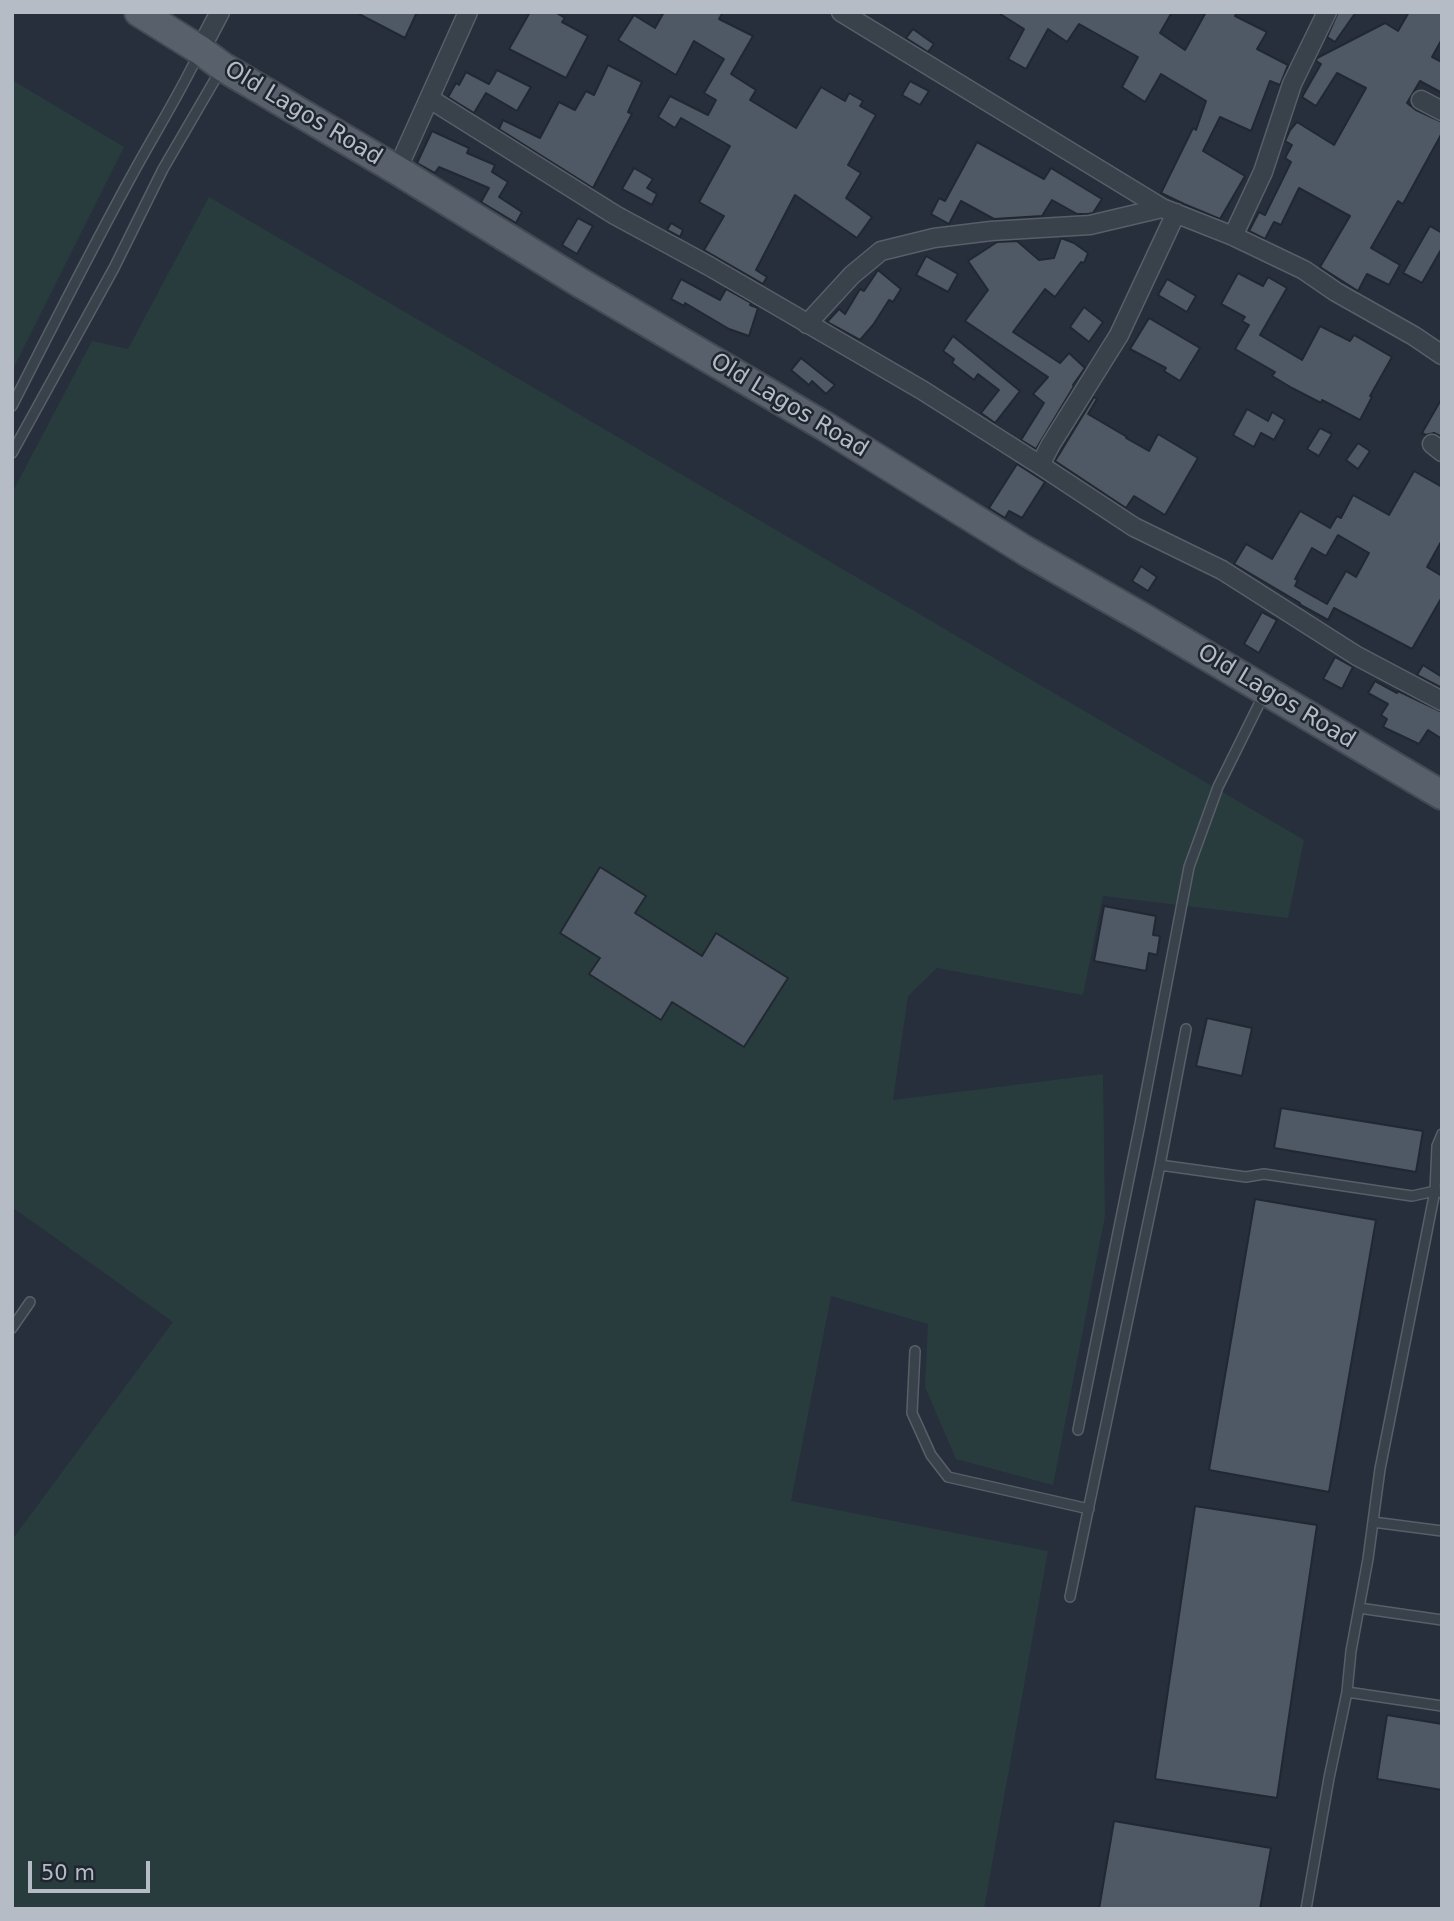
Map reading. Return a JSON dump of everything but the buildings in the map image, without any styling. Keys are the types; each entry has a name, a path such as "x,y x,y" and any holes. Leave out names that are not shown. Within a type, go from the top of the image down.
{"main road":[{"name":"Old Lagos Road","path":"139,12 579,282 826,427 1026,551 1442,795"}],"street":[{"path":"211,58 220,12"},
{"path":"397,170 468,12"},
{"path":"841,12 1169,210 1233,236 1304,270 1442,355"},
{"path":"1233,236 1263,172 1292,84 1327,12"},
{"path":"430,99 615,215 709,266 922,390 1134,527 1222,570 1357,656 1442,701"},
{"path":"1421,100 1442,111"},
{"path":"807,324 852,275 881,251 934,238 991,231 1090,225 1169,210"},
{"path":"1040,465 1119,335 1169,210"}],"lane":[{"path":"12,406 132,175 179,93 211,58"},
{"path":"12,453 114,268 163,169 211,58"},
{"path":"1078,1430 1189,867 1217,787 1266,691"},
{"path":"1070,1597 1186,1029"},
{"path":"1306,1909 1347,1692 1380,1469 1438,1192 1437,1146 1442,1134"},
{"path":"1160,1165 1246,1177 1264,1174 1412,1196 1438,1192"},
{"path":"12,1328 30,1302"},
{"path":"915,1351 912,1413 932,1455 948,1477 1089,1509"},
{"path":"1373,1522 1442,1531"},
{"path":"1359,1608 1442,1620"},
{"path":"1347,1692 1442,1706"}],"shaded area":[{"path":"12,80 124,147 12,371"},
{"path":"209,197 1304,840 1288,918 1103,896 1083,995 937,968 908,996 893,1100 1103,1074 1105,1216 1053,1485 956,1459 925,1387 928,1324 831,1296 791,1501 1048,1551 984,1909 12,1909 12,1540 173,1322 12,1207 12,493 92,341 128,349"}]}
